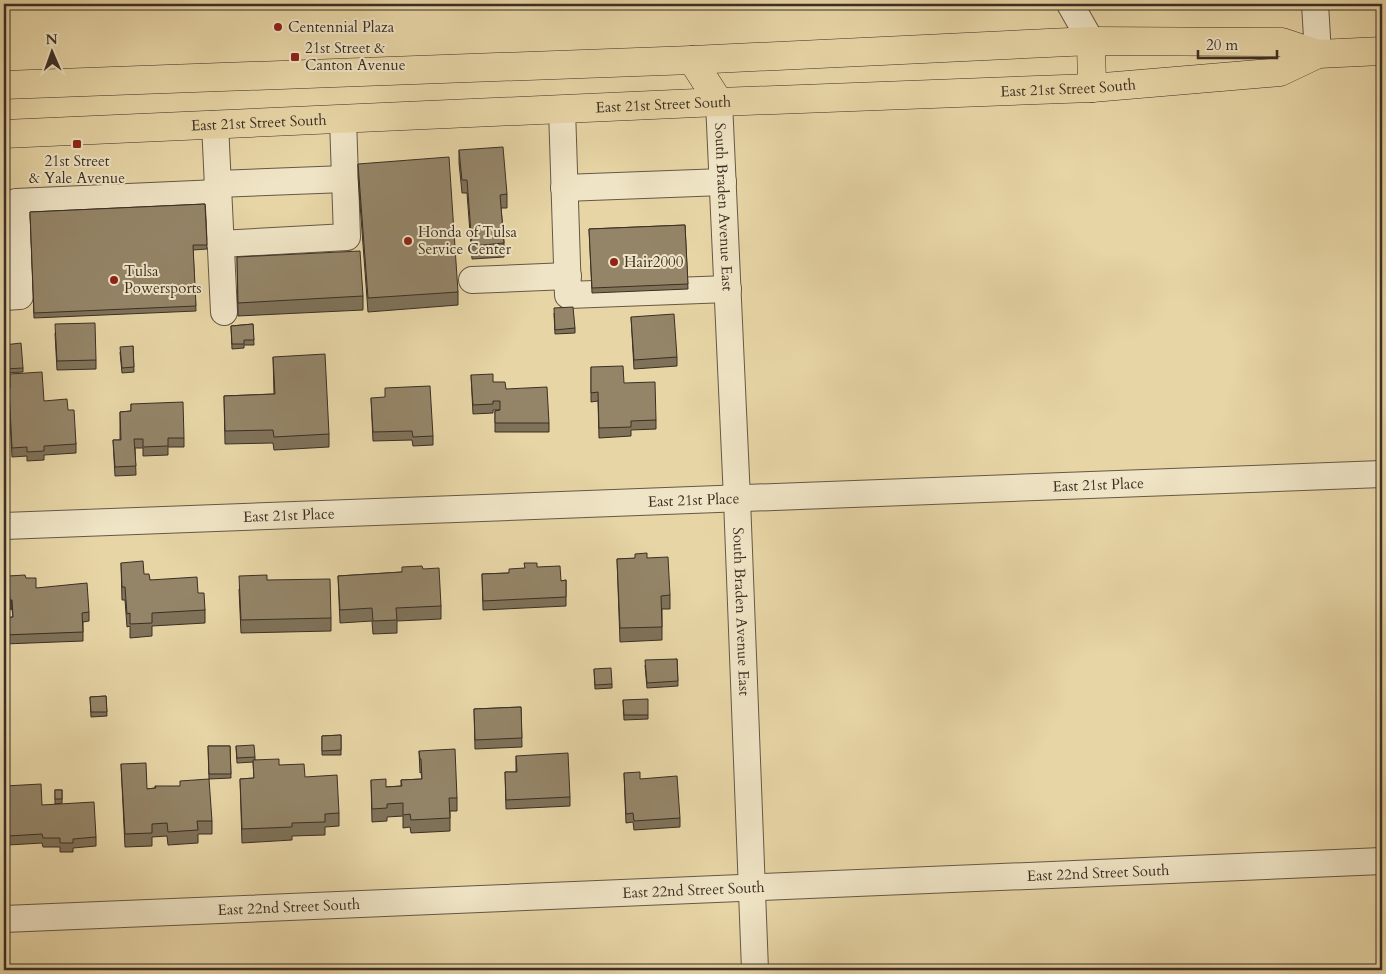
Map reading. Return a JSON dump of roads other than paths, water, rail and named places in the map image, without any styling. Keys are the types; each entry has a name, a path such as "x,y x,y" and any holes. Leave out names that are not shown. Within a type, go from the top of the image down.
{"main road":[{"name":"East 21st Street South","path":"4,86 692,60 1091,41 1282,42 1318,54 1382,51"},
{"path":"1091,41 1092,88"},
{"name":"East 21st Street South","path":"4,134 719,102 1092,88 1280,72 1318,54"},
{"path":"692,60 719,102"}],"street":[{"path":"1070,4 1091,41"},
{"path":"1315,4 1318,54"},
{"name":"South Braden Avenue East","path":"719,102 738,499 755,970"},
{"path":"562,109 568,286"},
{"path":"220,244 347,238 344,119"},
{"path":"215,124 224,312"},
{"path":"4,297 20,296 16,202 345,179"},
{"path":"564,188 723,182"},
{"path":"472,280 568,286 728,289"},
{"name":"East 21st Place","path":"4,526 1382,474"},
{"name":"East 22nd Street South","path":"4,919 1382,861"}],"place":[{"name":"Centennial Plaza","path":"278,27"},
{"name":"21st Street & Canton Avenue","path":"295,57"},
{"name":"21st Street & Yale Avenue","path":"77,144"},
{"name":"Honda of Tulsa Service Center","path":"408,241"},
{"name":"Hair2000","path":"614,262"},
{"name":"Tulsa Powersports","path":"114,280"}]}
